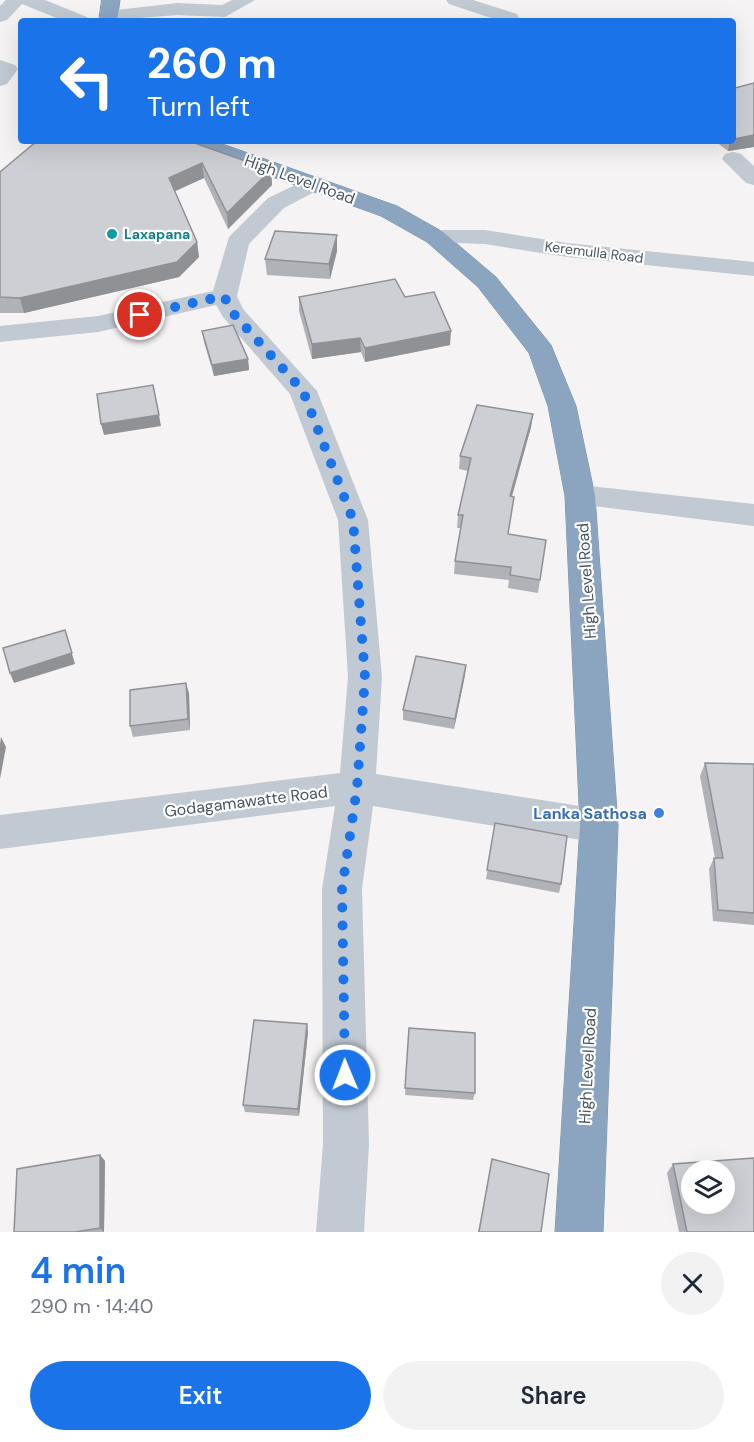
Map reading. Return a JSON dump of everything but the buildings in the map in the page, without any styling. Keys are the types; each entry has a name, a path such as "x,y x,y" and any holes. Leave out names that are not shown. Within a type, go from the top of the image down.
{"highway":[{"name":"High Level Road","path":"204,144 388,211 435,237 487,282 542,351 562,406 580,496 599,826 579,1232"}],"street":[{"path":"0,16 16,0"},
{"path":"29,0 73,18"},
{"path":"109,13 179,15 225,11 246,0"},
{"path":"454,0 510,18"},
{"path":"0,66 8,69 0,80"},
{"path":"733,159 754,178"},
{"path":"314,183 276,203 237,242 224,296 232,312 303,391 353,520 365,677 357,788 342,889 346,1144 340,1232"},
{"name":"Keremulla Road","path":"435,237 485,237 567,250 754,269"},
{"path":"0,334 98,324 224,296"},
{"path":"580,496 754,515"},
{"name":"Godagamawatte Road","path":"0,832 357,788 599,826"}],"place":[{"name":"Laxapana","path":"112,234"},
{"name":"Lanka Sathosa","path":"659,813"}],"route":[{"path":"140,315 224,296 232,312 303,391 353,520 365,677 357,788 342,889 345,1075"}]}
